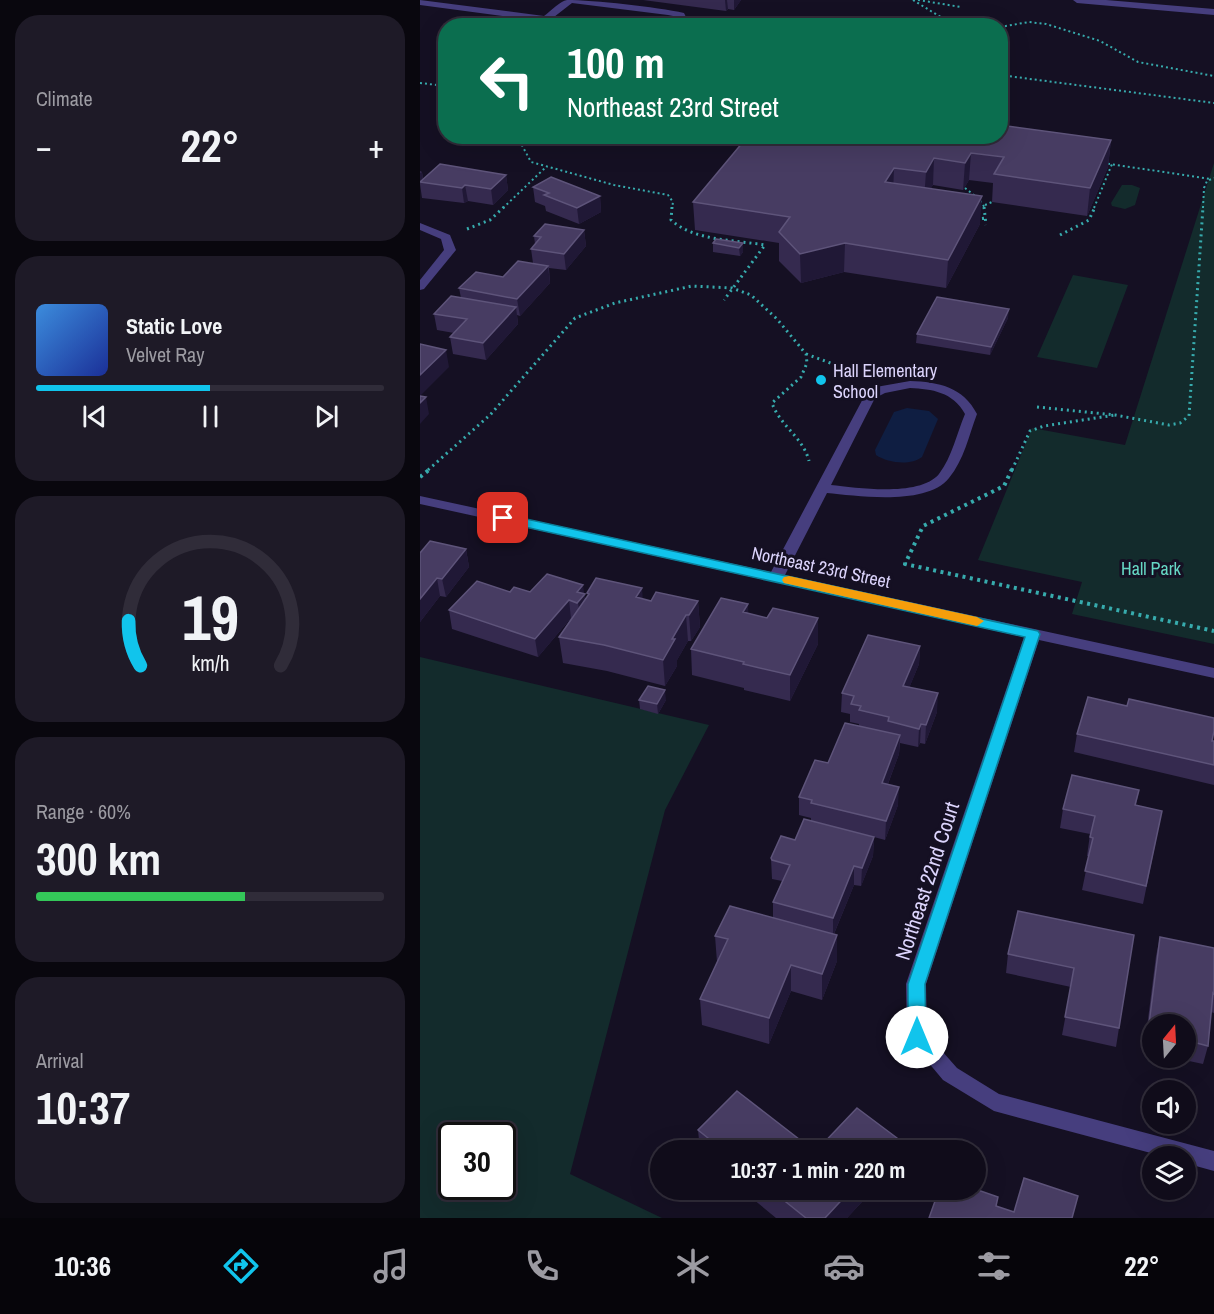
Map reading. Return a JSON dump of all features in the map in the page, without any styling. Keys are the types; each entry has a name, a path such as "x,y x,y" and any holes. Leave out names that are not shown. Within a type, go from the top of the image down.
{"street":[{"path":"420,2 547,18 570,0 668,12 681,15 682,18"},
{"path":"1077,0 1124,2 1214,12"},
{"path":"420,226 446,237 450,250 420,287"},
{"path":"776,577 870,396 879,389 908,384 936,388 958,395 969,404 971,414 947,471 939,481 924,488 887,492 823,488"},
{"name":"Northeast 23rd Street","path":"420,500 1214,673"},
{"name":"Northeast 22nd Court","path":"1033,634 916,984 917,1037 950,1074 994,1102 1214,1161"}],"path":[{"path":"914,0 944,18"},
{"path":"918,0 961,7"},
{"path":"1008,26 1029,22 1046,24 1100,41 1138,62 1214,76"},
{"path":"1008,76 1214,103"},
{"path":"420,83 438,85"},
{"path":"521,144 531,162 614,185 668,195 673,202 671,220 680,228 765,245 724,300"},
{"path":"1100,163 1213,178"},
{"path":"1060,235 1089,220 1112,165"},
{"path":"446,237 490,220 546,167"},
{"path":"1037,407 1115,415 1169,424 1180,423 1189,416 1204,188 1213,178"},
{"path":"965,188 985,205 986,225"},
{"path":"985,205 992,202"},
{"path":"969,219 987,218"},
{"path":"420,477 490,415 570,323 579,316 693,286 733,288 756,299 806,354 892,385"},
{"path":"806,354 807,369 804,374 795,385 772,403 778,416 806,449 809,460 807,467"},
{"path":"1115,415 1044,426 1030,431 1004,486 923,526 905,564 1214,630"}],"green space":[{"name":"Hall Park","path":"1214,163 1214,644 1072,614 1082,582 978,560 1032,428 1125,445"},
{"path":"1122,185 1140,188 1135,205 1125,209 1112,206 1111,203"},
{"path":"1073,275 1128,285 1097,368 1037,357"},
{"path":"420,657 709,725 665,810 570,1174 662,1218 420,1218"}],"water":[{"path":"907,408 929,411 938,419 922,457 911,462 899,462 876,455 875,450 894,412"}],"building":[{"path":"1008,126 1111,140 1090,188 994,174 1004,157 971,153 965,163 934,158 926,172 894,168 885,182 982,196 948,260 845,243 800,254 779,232 790,217 693,202 741,144 1008,144"},
{"path":"440,164 506,175 491,189 465,185 462,188 420,182"},
{"path":"551,177 600,196 577,208 544,195 549,193 533,187"},
{"path":"545,224 584,230 564,254 531,249 541,237 534,236"},
{"path":"716,239 743,243 739,248 713,243"},
{"path":"518,261 548,266 517,299 459,288 476,272 503,277"},
{"path":"451,296 516,307 483,343 450,337 467,319 434,314"},
{"path":"937,297 1009,309 991,347 917,334"},
{"path":"420,344 446,350 420,375"},
{"path":"430,541 466,549 442,579 437,578 420,599 420,553"},
{"path":"547,574 583,585 577,592 585,594 577,603 569,600 535,639 449,610 477,581 510,592 514,587 530,592"},
{"path":"596,578 642,588 636,597 651,601 656,592 698,601 689,615 686,615 663,660 604,645 559,637 589,594 587,593"},
{"path":"721,598 748,604 743,612 767,618 773,608 818,618 790,675 691,649"},
{"path":"868,635 920,646 903,686 938,693 926,725 921,724 919,729 888,721 889,717 859,710 861,706 851,704 854,696 842,693"},
{"path":"648,686 665,690 657,704 639,700"},
{"path":"1088,697 1127,706 1129,699 1214,718 1212,741 1214,741 1214,765 1077,734"},
{"path":"845,723 900,735 882,783 899,787 886,821 811,803 812,800 799,797 815,760 828,763"},
{"path":"1072,775 1139,790 1135,805 1162,811 1146,886 1085,871 1093,838 1090,837 1095,816 1063,809"},
{"path":"804,819 874,837 862,868 854,866 833,918 773,902 790,865 771,858 781,836 795,840"},
{"path":"730,906 837,935 822,974 791,965 769,1018 700,999 728,939 715,936"},
{"path":"1018,911 1134,935 1119,1028 1065,1017 1074,968 1008,954"},
{"path":"1160,937 1214,948 1214,994 1208,1046 1196,1043 1196,1014 1150,1014"},
{"path":"737,1091 800,1140 710,1140 698,1130"},
{"path":"857,1108 897,1138 895,1140 827,1140"},
{"path":"1024,1178 1078,1196 1072,1218 929,1218 935,1200 986,1200 986,1193 998,1197 996,1206 1014,1212"},
{"path":"784,1200 842,1200 825,1218 806,1218"}],"slow traffic":[{"path":"789,580 977,621"}],"place":[{"name":"Hall Elementary School","path":"821,380"}],"route":[{"path":"503,518 1033,634 916,984 917,1037"}]}
